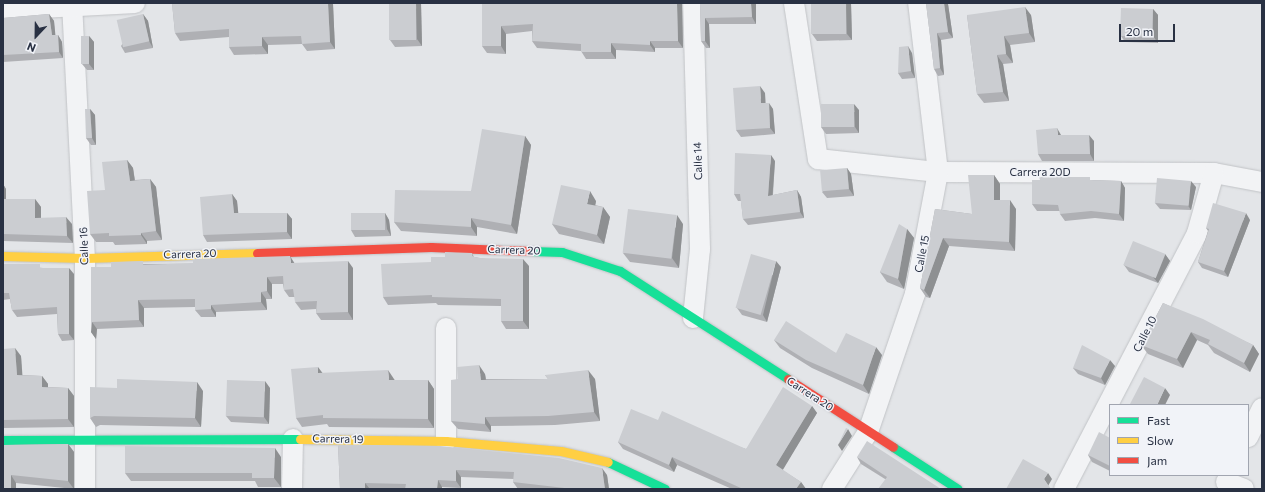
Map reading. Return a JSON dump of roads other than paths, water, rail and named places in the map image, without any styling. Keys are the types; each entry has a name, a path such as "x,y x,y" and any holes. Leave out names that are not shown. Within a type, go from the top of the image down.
{"street":[{"path":"3,10 72,5 135,3"},
{"name":"Calle 14","path":"693,3 700,249 693,318"},
{"name":"Carrera 20D","path":"794,3 818,159 938,172 1214,173 1262,182"},
{"name":"Calle 15","path":"832,489 868,432 915,294 938,172 918,3"},
{"name":"Calle 16","path":"72,5 85,258 85,489"},
{"name":"Calle 10","path":"1064,489 1197,233 1214,173"},
{"name":"Carrera 20","path":"3,256 85,258 431,247 562,252 620,270 958,489"},
{"path":"446,328 446,441"},
{"path":"1249,435 1262,408"},
{"path":"292,489 293,439"},
{"name":"Carrera 19","path":"3,440 293,439 446,441 561,451 611,463 665,489"}]}
